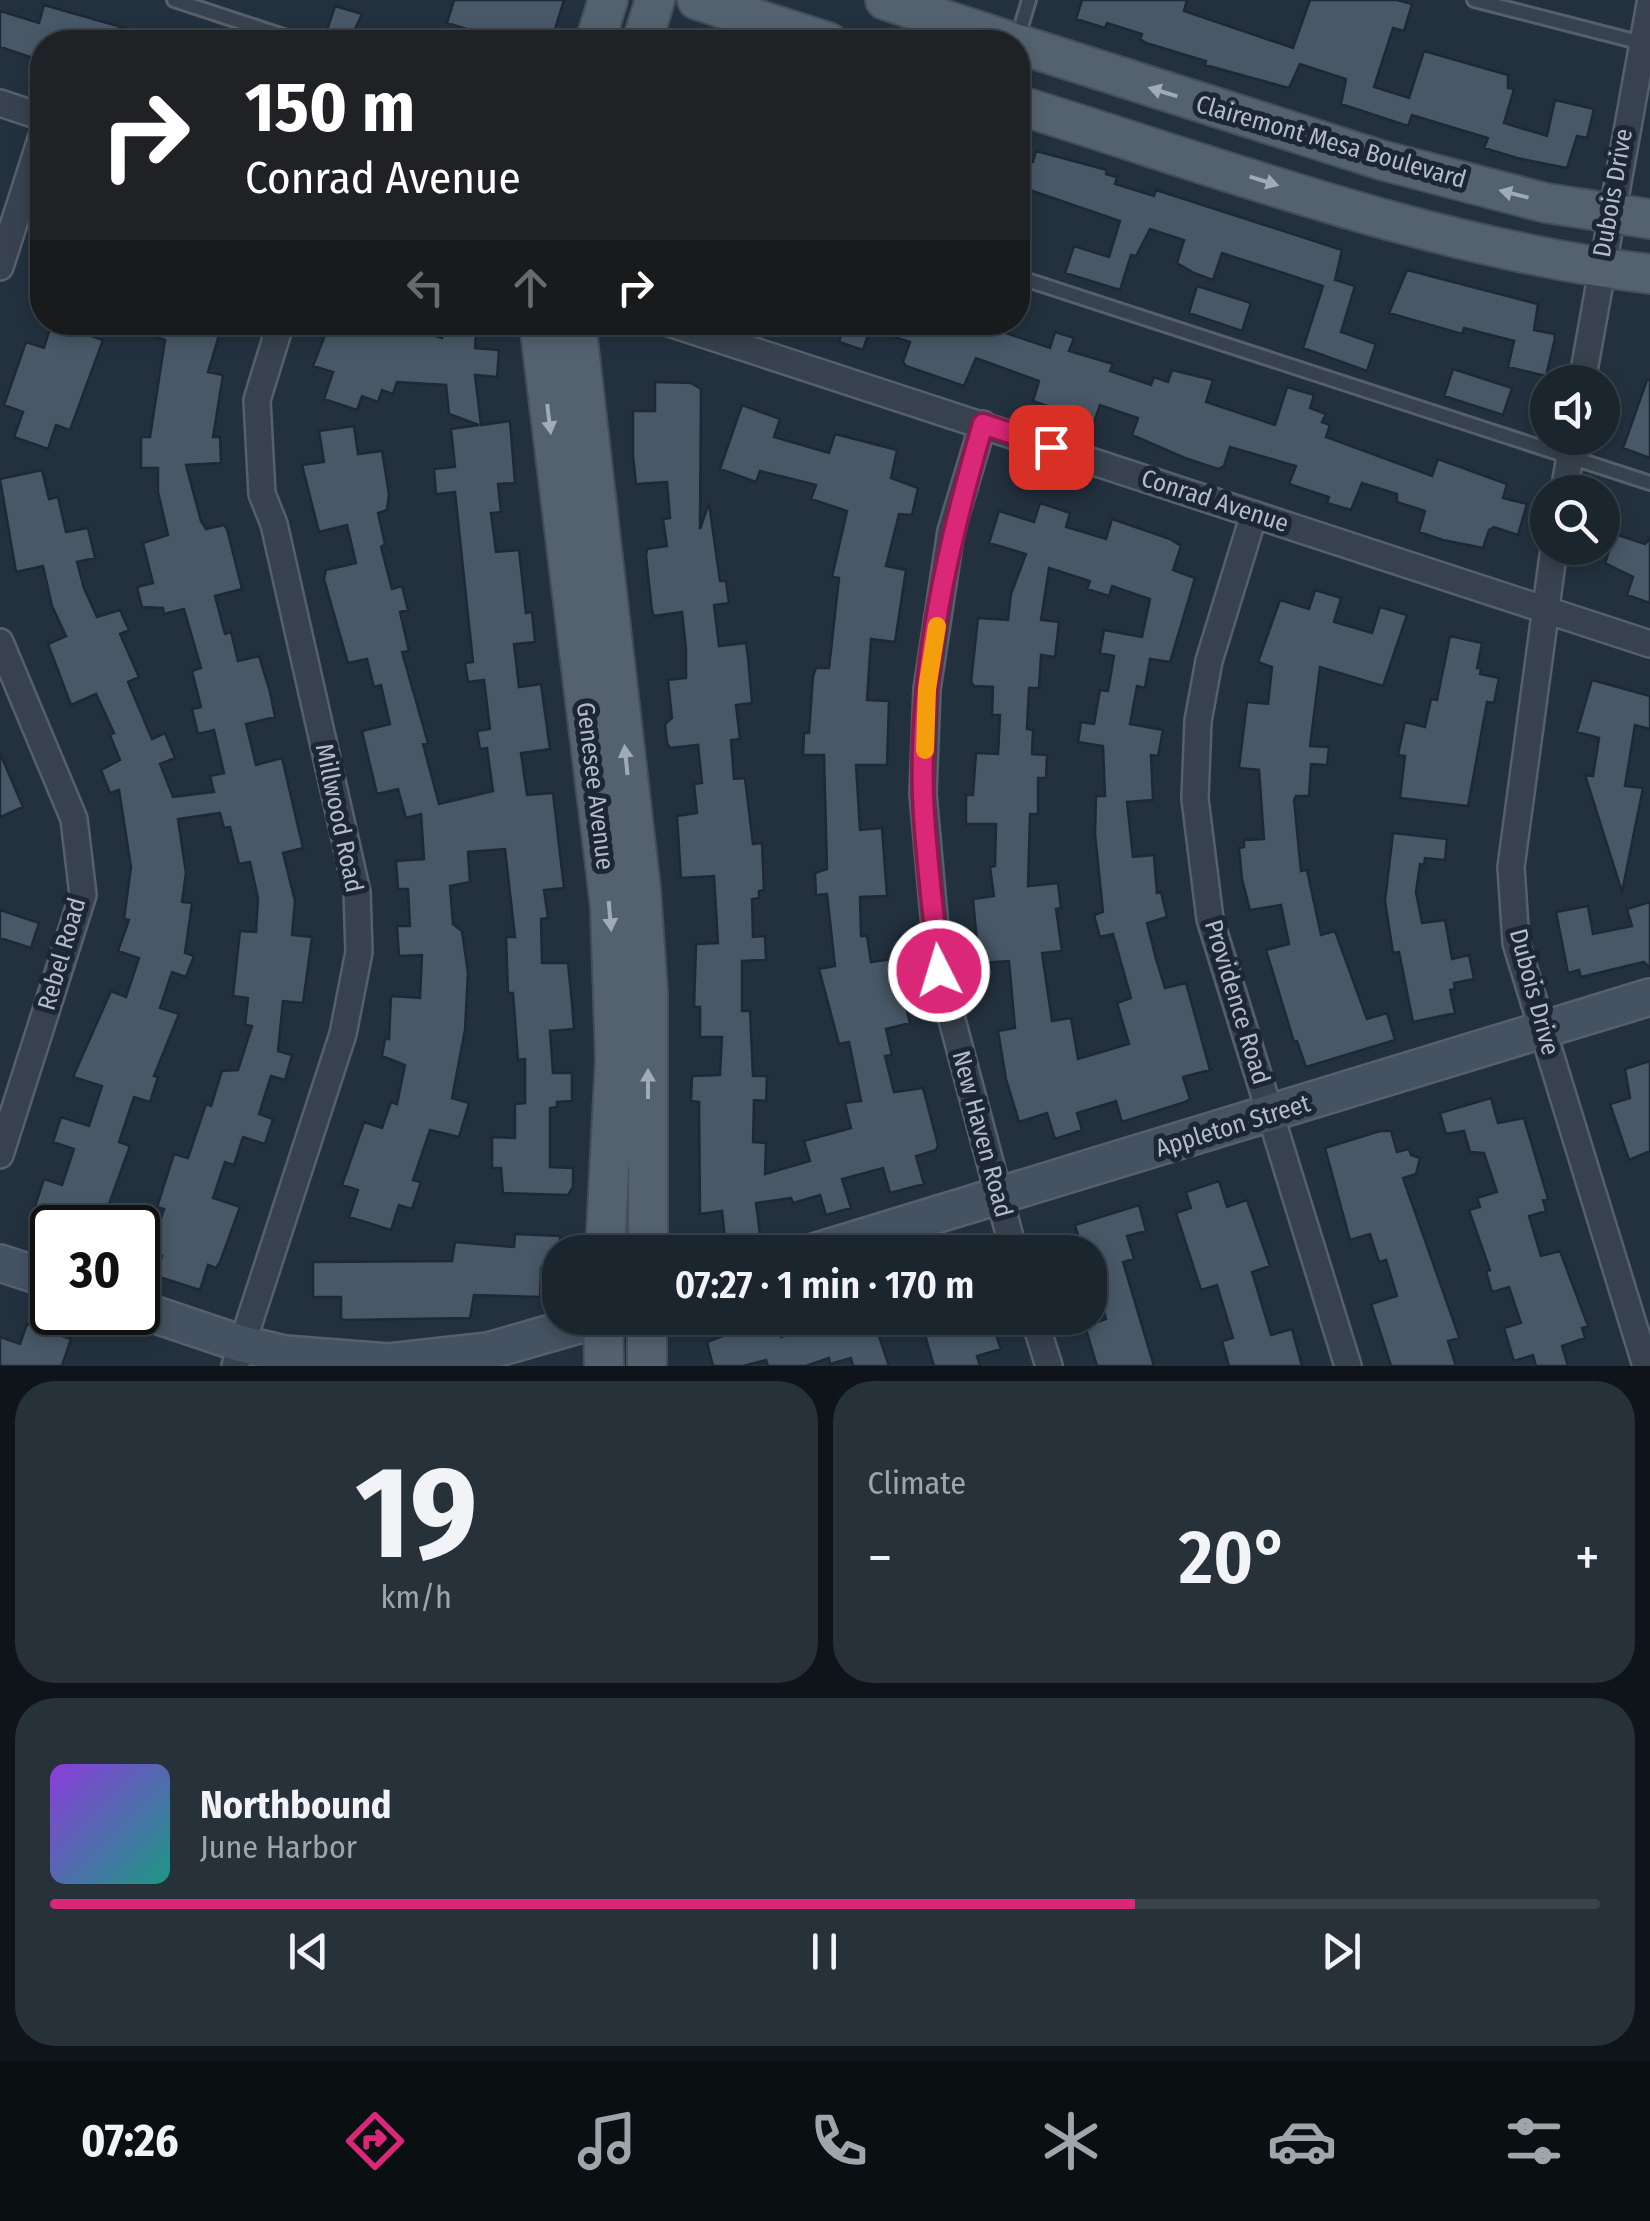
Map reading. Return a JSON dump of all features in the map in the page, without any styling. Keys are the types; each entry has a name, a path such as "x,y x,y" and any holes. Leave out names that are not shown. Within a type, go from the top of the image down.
{"main road":[{"path":"599,30 608,0"},
{"path":"646,30 655,0"},
{"path":"697,0 742,29"},
{"name":"Clairemont Mesa Boulevard","path":"885,0 976,30"},
{"name":"Clairemont Mesa Boulevard","path":"1030,48 1381,160 1609,214 1650,219"},
{"path":"1030,108 1366,213 1534,257 1650,274"},
{"name":"Genesee Avenue","path":"541,335 610,906 615,1058 606,1235"},
{"name":"Genesee Avenue","path":"577,335 641,890 648,992 648,1235"},
{"path":"604,1335 604,1366"},
{"path":"646,1366 647,1335"}],"street":[{"name":"Dubois Drive","path":"1585,365 1599,268 1650,4"},
{"path":"0,103 30,113"},
{"path":"0,267 30,173"},
{"name":"Millwood Road","path":"238,1355 343,1034 359,952 356,892 274,524 262,494 257,400 277,335"},
{"name":"Conrad Avenue","path":"706,335 1650,644"},
{"name":"New Haven Road","path":"983,424 952,530 927,689 923,794 939,971 1009,1235"},
{"name":"Providence Road","path":"1254,514 1209,661 1198,720 1194,798 1210,918 1348,1366"},
{"name":"Dubois Drive","path":"1551,565 1510,868 1516,943 1646,1366"},
{"name":"Rebel Road","path":"0,642 74,819 82,895 0,1155"},
{"name":"Appleton Street","path":"871,1235 1650,997"},
{"path":"0,1262 30,1272"},
{"path":"160,1319 238,1355 286,1354 390,1362 437,1360 544,1335"},
{"path":"1039,1335 1049,1366"}],"lane":[{"path":"174,0 265,30"},
{"path":"1019,30 1029,0"},
{"path":"1474,0 1645,43"},
{"path":"1030,281 1530,434"},
{"path":"1589,455 1650,483"}],"building":[{"path":"454,0 564,0 555,30 469,30 447,23"},
{"path":"1082,0 1187,0 1184,11 1293,48 1310,0 1397,0 1412,4 1404,31 1393,28 1374,87 1409,98 1424,51 1508,75 1508,88 1514,89 1504,123 1547,136 1555,100 1594,109 1587,138 1577,136 1567,168 1517,158 1484,148 1488,138 1412,115 1408,126 1341,104 1346,79 1300,64 1289,88 1205,65 1206,61 1146,43 1140,39 1142,34 1076,19"},
{"path":"44,5 132,30 30,30 30,57 0,47 0,11 39,23"},
{"path":"335,6 362,14 355,30 327,30"},
{"path":"1036,151 1107,170 1106,174 1117,177 1115,184 1154,196 1156,190 1342,250 1335,280 1355,286 1341,332 1376,344 1367,371 1303,348 1323,286 1222,253 1213,280 1177,263 1184,240 1150,229 1136,256 1131,255 1120,290 1065,273 1074,246 1109,257 1120,221 1030,190 1030,161 1033,162"},
{"path":"1407,270 1538,304 1534,330 1554,334 1555,338 1549,365 1530,365 1530,372 1508,367 1514,341 1464,328 1462,334 1389,313"},
{"path":"1197,286 1251,303 1242,331 1189,313"},
{"path":"1055,332 1074,338 1069,351 1113,364 1110,371 1151,385 1154,377 1168,382 1172,370 1213,380 1206,402 1275,425 1287,387 1314,395 1310,408 1326,414 1322,422 1330,425 1326,437 1432,476 1438,459 1507,484 1503,498 1527,504 1518,535 1494,527 1489,530 1483,548 1443,540 1419,532 1425,511 1397,502 1397,494 1362,483 1351,510 1327,503 1329,497 1289,484 1296,466 1230,447 1224,466 1218,469 1132,435 1138,418 1100,405 1093,425 1070,418 1071,414 1033,401 1039,381 976,358 964,386 906,366 903,362 910,342 888,335 1012,335 1050,348"},
{"path":"48,335 89,335 103,340 70,430 56,425 48,449 14,437 23,412 4,405 26,342 44,348"},
{"path":"151,335 219,335 208,372 223,375 213,437 220,437 221,463 186,465 206,529 224,525 227,529 242,589 215,596 225,634 231,632 238,661 259,656 270,692 275,717 246,724 256,765 282,758 303,848 283,853 295,901 292,935 312,937 303,1003 283,1001 278,1051 292,1055 285,1080 271,1076 259,1114 273,1119 265,1144 243,1137 234,1165 225,1162 213,1198 240,1207 220,1262 216,1268 208,1265 200,1290 160,1277 160,1221 164,1209 158,1205 174,1154 188,1158 222,1071 238,1070 252,1026 245,1025 248,998 233,996 240,931 256,932 258,898 250,862 239,864 230,827 224,828 220,813 178,819 186,873 182,902 192,903 185,953 194,956 186,977 172,972 160,1008 179,1014 154,1076 158,1077 150,1102 134,1097 119,1142 130,1146 109,1204 112,1205 35,1205 44,1179 62,1185 74,1149 53,1142 61,1117 89,1126 102,1086 73,1077 111,991 126,997 139,958 118,951 129,920 124,919 131,867 119,790 110,793 101,770 120,760 110,735 114,733 96,694 71,705 48,644 66,636 52,606 43,566 16,572 0,479 42,470 49,499 58,497 66,532 88,528 95,558 77,562 84,588 97,617 120,610 129,630 120,634 139,677 128,682 152,739 165,733 175,758 160,764 173,797 214,792 210,776 224,773 214,730 198,734 192,709 201,707 192,671 201,668 184,609 164,614 163,608 142,607 137,587 153,583 143,543 168,535 158,492 158,468 141,468 141,437 150,437 165,340"},
{"path":"325,335 442,338 476,335 475,348 499,350 497,377 475,375 481,425 510,421 515,483 498,484 501,512 491,513 496,552 519,550 526,613 532,612 535,642 514,644 519,687 541,684 550,749 521,753 527,795 553,793 564,888 544,890 548,918 541,919 542,963 568,963 574,1029 550,1031 553,1073 572,1073 572,1101 557,1102 557,1107 550,1108 550,1167 573,1168 573,1187 568,1195 503,1193 501,1168 492,1168 492,1137 515,1138 515,1104 525,1103 525,1059 518,1060 513,993 508,993 506,937 515,937 505,849 468,852 470,882 450,886 453,924 462,931 468,973 465,1030 452,1098 469,1103 459,1137 430,1130 413,1180 421,1182 412,1209 399,1205 391,1230 349,1217 358,1190 342,1185 364,1122 382,1128 391,1102 397,1104 405,1065 382,1056 385,1039 389,1039 391,996 420,998 422,955 399,956 397,926 410,926 408,889 398,889 396,861 424,859 421,814 406,818 398,789 377,794 362,731 390,724 381,685 374,687 367,659 348,663 324,579 326,570 356,563 347,525 319,532 302,465 324,462 319,431 354,426 358,454 382,451 389,494 387,510 378,513 385,544 381,547 392,589 402,586 408,610 400,612 409,651 402,652 428,743 423,744 439,804 493,791 487,748 480,749 477,731 490,729 484,680 468,682 465,663 473,662 455,492 436,494 434,469 455,467 451,429 479,425 449,414 446,385 397,382 393,394 382,390 378,402 362,396 357,410 324,399 333,372 313,366"},
{"path":"841,335 868,335 863,350 839,342"},
{"path":"1453,369 1512,388 1503,415 1444,396"},
{"path":"1650,380 1650,458 1623,448"},
{"path":"655,382 691,383 701,389 700,529 709,503 720,581 726,581 729,603 714,605 719,646 746,643 752,703 736,705 740,739 731,740 734,779 745,778 753,844 762,843 764,890 759,891 759,898 752,899 753,937 765,936 766,960 742,961 742,1011 750,1011 753,1076 767,1076 766,1101 754,1100 753,1142 766,1143 765,1174 810,1161 804,1141 851,1128 845,1103 861,1101 849,1042 839,1044 819,969 835,966 827,894 816,895 815,873 827,869 824,755 803,755 804,733 809,733 813,676 816,668 829,668 839,578 832,577 847,511 811,499 816,485 760,471 756,482 720,469 742,405 780,419 774,437 829,453 835,434 897,450 891,478 918,488 912,515 899,514 886,566 906,570 895,642 871,639 867,700 889,701 887,765 856,765 860,830 882,828 887,896 860,897 861,936 867,936 871,962 892,959 897,995 903,994 910,1023 886,1029 892,1055 885,1056 894,1092 923,1088 938,1145 936,1150 916,1156 924,1184 890,1193 883,1168 842,1179 851,1208 826,1215 820,1195 793,1203 791,1198 756,1203 760,1234 725,1235 722,1211 700,1214 699,1102 691,1101 692,1076 720,1075 722,1037 700,1037 700,1007 694,1007 696,944 718,943 714,876 681,878 677,816 697,813 694,784 702,783 698,745 670,748 667,743 665,724 672,718 668,680 686,678 682,612 654,616 646,556 647,549 667,546 663,519 670,518 667,482 636,484 633,456 633,411 655,411"},
{"path":"1040,503 1070,513 1066,527 1106,539 1112,519 1170,539 1181,546 1173,570 1195,578 1170,662 1150,659 1145,688 1137,686 1130,724 1163,730 1158,756 1151,755 1153,800 1127,802 1133,857 1154,855 1157,893 1161,892 1167,917 1147,923 1156,959 1165,988 1186,983 1210,1070 1183,1077 1190,1099 1185,1102 1122,1122 1116,1101 1077,1113 1082,1130 1055,1139 1047,1113 1019,1122 1006,1079 998,1031 1015,1028 1009,961 979,963 973,899 994,896 990,867 995,866 996,824 966,824 966,795 973,795 976,753 998,754 1000,715 992,715 993,687 974,686 971,682 978,618 1008,620 1011,594 1026,554 989,543 999,511 1034,522","holes":["1049,568 1090,581 1087,589 1109,596 1112,586 1150,599 1142,637 1104,630 1100,653 1114,656 1108,691 1100,690 1094,724 1081,722 1078,742 1103,746 1105,796 1096,796 1095,834 1103,912 1094,915 1100,937 1113,934 1131,998 1117,1003 1129,1044 1078,1059 1071,1018 1052,1021 1042,953 1062,951 1056,909 1061,908 1058,883 1028,886 1030,814 1038,814 1038,778 1046,778 1047,755 1032,754 1033,730 1027,729 1029,688 1039,688 1041,655 1055,657 1059,622 1041,620"]},
{"path":"1620,536 1645,544 1650,538 1650,603 1627,595 1633,577 1609,565 1620,565"},
{"path":"1315,590 1341,598 1334,622 1372,633 1380,607 1407,615 1383,686 1320,667 1310,746 1329,747 1327,765 1311,764 1309,796 1296,796 1294,800 1301,871 1307,870 1321,935 1335,931 1367,1019 1387,1013 1395,1040 1306,1067 1297,1041 1294,1042 1266,950 1289,944 1281,905 1250,910 1242,879 1239,848 1244,847 1244,840 1264,839 1259,770 1239,768 1247,702 1268,704 1272,667 1258,662 1280,600 1309,609"},
{"path":"1450,636 1482,643 1477,668 1481,668 1480,674 1499,678 1494,703 1487,702 1468,806 1400,798 1405,756 1398,755 1405,722 1425,727 1431,699 1437,700"},
{"path":"1592,680 1650,696 1650,729 1635,725 1625,786 1643,788 1622,892 1585,775 1593,776 1599,738 1577,732"},
{"path":"0,753 23,807 0,817"},
{"path":"1393,833 1447,839 1445,860 1425,858 1424,865 1420,864 1416,892 1422,923 1445,920 1452,959 1469,955 1474,979 1454,983 1455,989 1450,990 1455,1013 1413,1022 1399,952 1393,953 1385,901"},
{"path":"1650,902 1650,968 1644,962 1581,977 1579,970 1568,973 1556,912 1588,906 1593,934 1632,926 1627,909"},
{"path":"0,910 39,923 31,948 0,938"},
{"path":"1650,1061 1650,1151 1629,1160 1610,1104 1630,1098 1625,1069"},
{"path":"1491,1098 1498,1123 1524,1118 1548,1199 1543,1200 1546,1211 1529,1216 1541,1256 1560,1251 1588,1326 1582,1328 1585,1338 1562,1346 1568,1366 1536,1366 1533,1355 1514,1361 1504,1328 1521,1323 1509,1287 1492,1292 1486,1271 1490,1270 1469,1210 1480,1207 1477,1198 1497,1192 1484,1153 1470,1152 1464,1131 1446,1134 1440,1113"},
{"path":"1391,1131 1397,1152 1409,1149 1411,1155 1420,1158 1416,1174 1403,1178 1458,1334 1459,1338 1448,1341 1456,1366 1391,1366 1371,1304 1397,1296 1386,1260 1379,1262 1370,1234 1350,1240 1325,1148"},
{"path":"1219,1181 1227,1207 1247,1200 1270,1266 1252,1272 1271,1335 1292,1329 1302,1366 1229,1366 1222,1341 1233,1338 1217,1285 1201,1290 1176,1213 1191,1208 1186,1192"},
{"path":"1139,1205 1146,1231 1127,1236 1134,1259 1123,1262 1154,1366 1097,1366 1088,1335 1107,1335 1107,1235 1078,1235 1075,1225"},
{"path":"515,1234 542,1235 540,1297 474,1295 470,1318 345,1320 341,1319 341,1297 313,1297 313,1262 452,1261 455,1242 514,1247"},
{"path":"27,1324 30,1335 71,1339 62,1366 0,1366 0,1337 20,1344"},
{"path":"725,1335 879,1335 889,1366 853,1366 851,1358 830,1364 829,1358 806,1366 768,1366 766,1360 743,1366 713,1366 707,1342"},
{"path":"925,1335 996,1335 1001,1349 977,1356 980,1366 934,1366"}],"slow traffic":[{"path":"925,750 927,689 937,626"}],"route":[{"path":"939,971 923,794 927,689 952,530 983,424 1051,447"}]}
